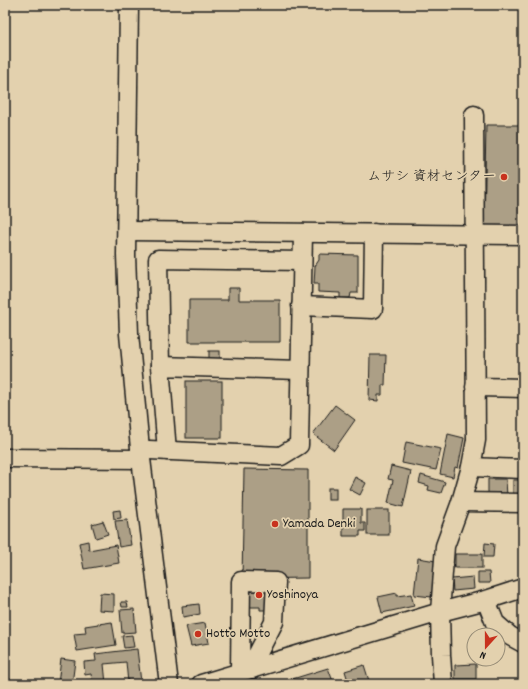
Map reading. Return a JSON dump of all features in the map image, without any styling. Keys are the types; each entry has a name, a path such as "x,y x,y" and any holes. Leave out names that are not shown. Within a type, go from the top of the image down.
{"street":[{"path":"129,5 126,256 129,334 141,455 169,684"},
{"path":"443,684 440,612 445,546 461,502 476,440 474,115"},
{"path":"127,232 523,235"},
{"path":"196,232 196,260"},
{"path":"5,458 141,455 167,450 281,456 299,445 303,233"},
{"path":"301,306 373,309 374,233"},
{"path":"167,450 160,366 158,259 302,261"},
{"path":"160,366 300,370"},
{"path":"475,387 523,388"},
{"path":"470,467 523,469"},
{"path":"461,502 523,502"},
{"path":"202,684 239,675 440,612 486,600 523,588"},
{"path":"486,600 495,622 510,636 523,643"}],"building":[{"name":"ムサシ 資材センター","path":"486,125 523,125 523,230 484,229"},
{"path":"319,254 358,255 358,293 351,293 350,298 340,298 340,293 318,292 318,284 314,284 315,266 319,260"},
{"path":"228,288 239,288 239,300 280,300 280,342 189,342 189,300 228,300"},
{"path":"209,351 220,351 220,360 209,360"},
{"path":"370,355 386,355 385,385 382,385 382,395 378,395 378,401 369,400"},
{"path":"186,381 222,381 222,438 186,438"},
{"path":"335,405 355,420 334,450 313,434"},
{"path":"448,434 464,438 458,468 455,467 453,477 440,474"},
{"path":"406,442 441,449 436,470 402,463"},
{"path":"391,466 411,471 403,507 388,503 393,480 388,479"},
{"name":"Yamada Denki","path":"244,469 308,470 308,578 242,579"},
{"path":"421,475 445,482 441,493 428,490 429,486 419,483"},
{"path":"355,477 366,483 360,495 349,489"},
{"path":"488,479 506,479 507,497 488,497"},
{"path":"513,480 523,480 523,498 513,498"},
{"path":"328,488 336,488 336,500 328,500"},
{"path":"343,509 361,509 361,523 365,523 365,531 360,531 360,536 343,536"},
{"path":"120,510 121,518 114,519 113,511"},
{"path":"367,510 389,510 389,535 367,535"},
{"path":"127,520 131,545 119,547 115,521"},
{"path":"103,521 108,534 96,538 92,524"},
{"path":"88,541 89,550 116,545 119,563 84,569 79,543"},
{"path":"485,543 494,544 493,557 484,557"},
{"path":"455,554 482,554 482,568 455,568"},
{"path":"418,558 436,561 432,597 414,595"},
{"path":"478,572 489,572 490,583 478,583"},
{"path":"473,577 474,589 453,591 452,579"},
{"name":"Yoshinoya","path":"244,584 275,584 275,610 260,610 260,607 244,607"},
{"path":"100,593 114,594 114,611 99,610"},
{"path":"397,593 397,596 411,594 414,606 382,613 378,597"},
{"path":"121,602 127,602 128,607 122,607"},
{"path":"199,604 200,614 183,617 182,606"},
{"path":"134,609 136,632 122,633 120,610"},
{"path":"112,622 116,645 77,651 74,634 86,633 85,626"},
{"name":"Hotto Motto","path":"205,623 209,643 191,646 186,626"},
{"path":"132,635 134,647 124,648 122,636"},
{"path":"137,649 141,682 128,683 126,662 104,664 106,684 79,684 79,682 92,681 91,674 85,675 84,662 96,661 95,654"},
{"path":"61,659 75,661 72,684 58,684"},
{"path":"466,664 466,667 476,667 476,679 455,679 455,665"},
{"path":"364,665 370,684 349,684 345,671"},
{"path":"328,668 334,684 287,684 286,681"}],"place":[{"name":"ムサシ 資材センター","path":"504,177"},
{"name":"Yamada Denki","path":"275,524"},
{"name":"Yoshinoya","path":"259,595"},
{"name":"Hotto Motto","path":"198,634"}]}
